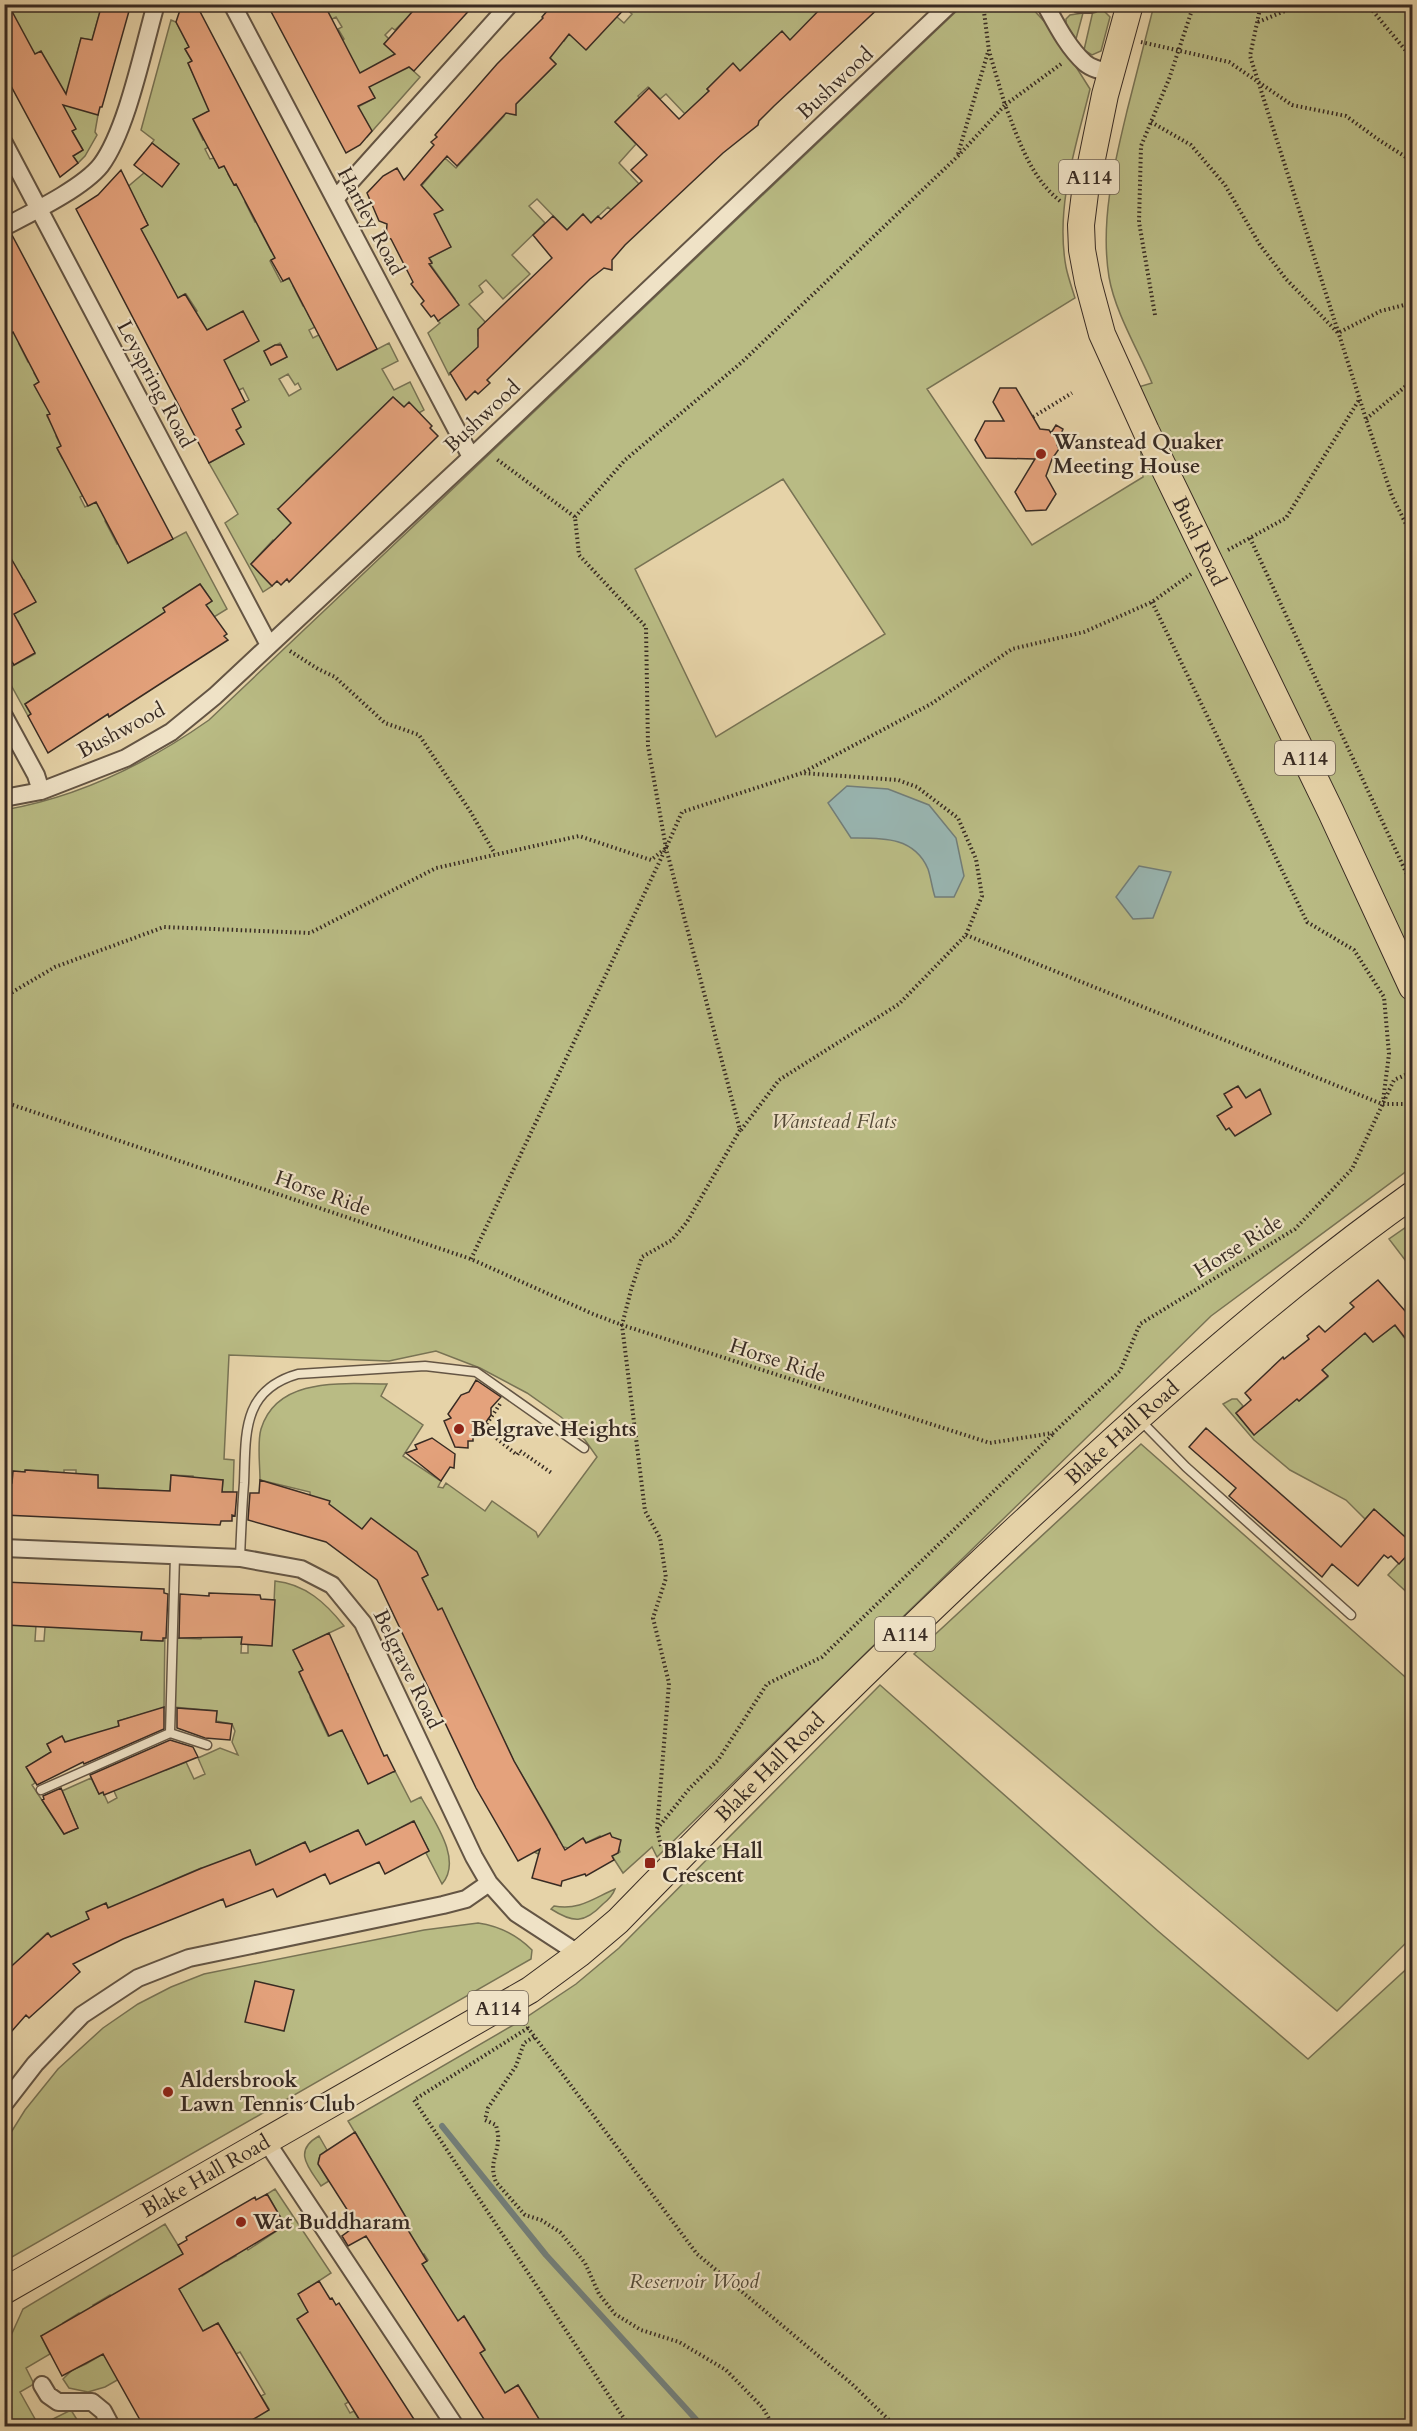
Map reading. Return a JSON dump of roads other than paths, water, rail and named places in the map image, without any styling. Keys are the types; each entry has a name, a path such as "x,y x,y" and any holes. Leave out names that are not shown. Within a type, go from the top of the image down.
{"main road":[{"name":"Bush Road","path":"1130,4 1111,73 1085,193 1082,225 1082,250 1102,334 1146,431 1331,812 1413,987"},
{"name":"Blake Hall Road","path":"4,2291 530,1990 579,1954 618,1922 672,1865 962,1578 1179,1380 1347,1242 1413,1195"}],"street":[{"path":"4,227 72,190 100,166 121,126 156,4"},
{"name":"Hartley Road","path":"232,4 334,199 476,453"},
{"path":"334,199 510,4"},
{"name":"Bushwood","path":"7,805 126,758 171,732 215,696 476,453 950,4"},
{"path":"1045,4 1057,25 1086,64 1111,73"},
{"path":"1079,4 1092,4"},
{"name":"Leyspring Road","path":"4,143 272,643"},
{"path":"4,716 31,765 42,791"},
{"name":"Belgrave Road","path":"4,1548 240,1558 301,1569 332,1585 363,1623 474,1857 489,1883"},
{"path":"4,2104 34,2064 82,2015 138,1978 189,1959 466,1899 489,1883 516,1913 579,1954"},
{"path":"266,2141 454,2427"},
{"path":"42,2385 48,2395 58,2402 92,2402 103,2411 111,2427"}],"lane":[{"path":"240,1558 246,1427 255,1403 268,1388 282,1379 298,1374 425,1366 476,1372 584,1448"},
{"path":"1138,1418 1186,1467 1351,1615"},
{"path":"170,1733 176,1556"},
{"path":"41,1790 170,1733 207,1745"}],"water":[{"path":"847,786 888,789 929,805 956,838 964,876 954,897 935,897 928,869 914,850 885,839 851,838 828,803"},
{"path":"1139,866 1171,872 1153,918 1133,919 1116,897"}],"waterway":[{"path":"442,2126 546,2255 702,2426"}],"place":[{"name":"Wanstead Quaker Meeting House","path":"1041,454"},
{"name":"Belgrave Heights","path":"459,1429"},
{"name":"Blake Hall Crescent","path":"650,1863"},
{"name":"Aldersbrook Lawn Tennis Club","path":"168,2092"},
{"name":"Wat Buddharam","path":"241,2222"}],"park label":[{"name":"Wanstead Flats","path":"834,1121"},
{"name":"Reservoir Wood","path":"694,2281"}]}
